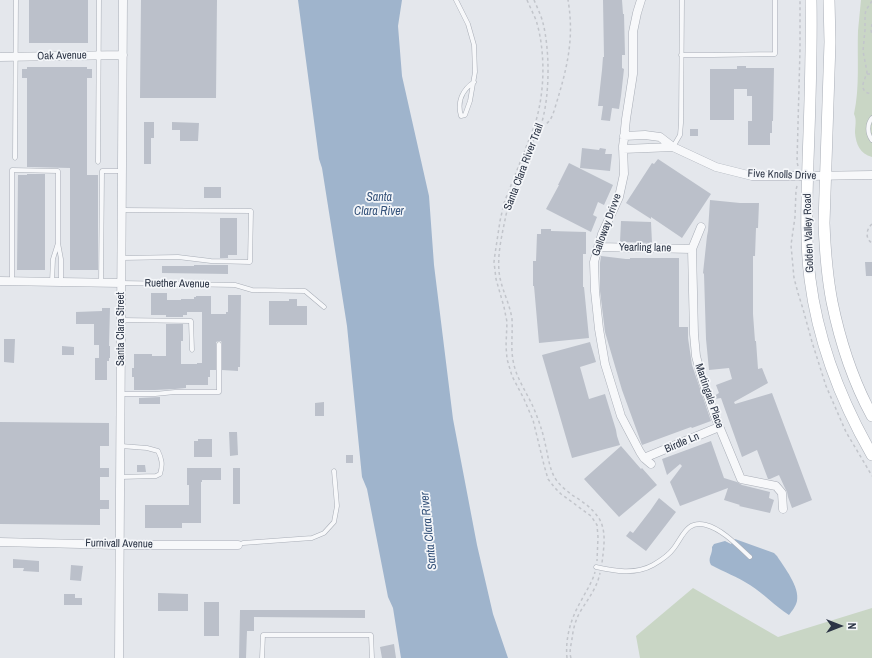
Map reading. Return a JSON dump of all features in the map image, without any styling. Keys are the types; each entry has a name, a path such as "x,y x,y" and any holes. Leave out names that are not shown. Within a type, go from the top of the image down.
{"main road":[{"name":"Golden Valley Road","path":"811,0 811,58 806,215 810,280 815,309 833,374 856,426 872,455"},
{"name":"Golden Valley Road","path":"829,0 830,42 824,223 825,250 832,302 842,340 853,374 865,404 872,416"}],"street":[{"name":"Santa Clara Street","path":"118,658 124,55 123,0"},
{"name":"Galloway Drivve","path":"640,0 633,32 633,74 624,136 624,174 619,197 602,234 594,262 599,329 605,364 621,416 640,452 651,464"},
{"name":"Oak Avenue","path":"0,57 124,55"},
{"name":"Five Knolls Drive","path":"624,136 645,135 660,137 673,147 716,168 752,176 872,175"},
{"path":"623,149 673,147"},
{"name":"Martingale Place","path":"700,227 692,249 694,334 696,356 702,379 719,427 742,479 776,486 782,493 783,509"},
{"name":"Yearling lane","path":"598,247 692,249"},
{"name":"Ruether Avenue","path":"0,281 121,283"},
{"name":"Birdle Ln","path":"644,458 719,427"},
{"name":"Furnivall Avenue","path":"0,542 120,545 238,545"}],"lane":[{"path":"15,158 16,0"},
{"path":"98,162 99,0"},
{"path":"456,0 468,24 474,45 474,82 465,115 461,116 459,109 460,99 467,87 474,82"},
{"path":"673,147 680,135 682,0"},
{"path":"681,55 775,54 775,0"},
{"path":"872,118 869,122 868,132 872,140"},
{"path":"12,281 12,170 58,171 58,243 61,259 61,282"},
{"path":"101,282 102,171 122,171"},
{"path":"122,210 251,211 250,262 211,261 178,257 122,258"},
{"path":"52,282 53,259 58,243"},
{"name":"Ruether Avenue","path":"121,283 235,285 252,290 306,291 324,307"},
{"path":"121,320 191,321 192,350"},
{"path":"120,394 220,392 220,344"},
{"path":"120,446 147,448 158,451 162,458 162,470 160,474 156,476 120,477"},
{"path":"238,545 243,543 312,538 324,533 334,522 337,506 334,471"},
{"path":"596,567 614,571 627,571 639,570 651,566 674,549 685,530 694,525 700,524 706,525 722,533 750,556"},
{"path":"262,658 263,635 372,635 372,658"}],"path":[{"path":"527,0 536,20 540,40 542,59 542,91 538,115 534,127 504,203 494,254 498,288 505,314 507,330 506,352 512,376 533,420 548,479 561,494 591,516 597,525 598,530 596,567 591,584 571,620 567,658"},
{"name":"Santa Clara River Trail","path":"534,0 541,16 546,38 548,65 547,95 541,124 509,204 504,225 499,271 501,283 512,319 512,356 516,371 535,411 550,465 560,485 593,510 604,528 601,568 597,586 576,620 571,645 571,658"},
{"path":"541,124 547,124 551,118 567,68 571,27 568,0"},
{"path":"872,2 866,10 865,15 863,51 867,74 863,88 865,92 872,94"},
{"path":"872,24 872,36"},
{"path":"867,74 872,74"},
{"path":"872,224 868,228 867,237 872,243"}],"green space":[{"path":"861,0 872,0 872,157 864,154 859,148 855,133 856,121 854,114 857,93 858,31"},
{"path":"693,588 778,637 872,608 872,658 640,658 636,636"}],"water":[{"name":"Santa Clara River","path":"298,0 402,0 398,26 402,76 429,196 434,265 453,419 477,545 493,614 508,658 401,658 393,608 388,597 367,489 362,477 347,326 322,168 319,159"},
{"path":"735,539 774,553 777,556 791,577 796,590 797,601 789,615 741,579 711,565 710,558 714,544 725,541 731,544"}],"building":[{"path":"29,0 88,0 88,43 29,43"},
{"path":"141,0 217,0 216,98 140,98"},
{"path":"603,0 622,0 624,14 625,55 622,55 622,68 624,69 621,96 619,109 612,108 610,121 601,120 603,106 598,106 604,57"},
{"path":"737,66 746,66 746,68 774,68 773,121 772,133 770,133 770,145 748,145 748,121 752,121 752,96 747,96 747,89 734,89 734,120 710,120 710,69 737,69"},
{"path":"27,67 87,67 87,69 92,69 92,78 87,78 87,175 98,175 98,270 70,270 70,168 27,167 27,78 22,78 22,69 27,69"},
{"path":"144,122 154,122 154,138 151,138 151,164 144,164"},
{"path":"172,122 199,123 198,141 180,141 180,130 172,130"},
{"path":"690,129 698,129 698,136 690,136"},
{"path":"582,148 599,150 600,148 606,149 605,154 612,154 610,171 580,168"},
{"path":"658,159 711,194 682,238 651,217 651,219 626,203 652,163 654,164"},
{"path":"569,163 613,185 604,205 598,202 593,215 597,217 591,232 546,209"},
{"path":"45,174 45,270 17,270 18,175"},
{"path":"204,187 221,187 221,198 204,198"},
{"path":"710,200 759,203 755,256 753,256 753,314 758,369 762,368 768,383 734,402 735,404 772,393 812,500 792,508 787,492 779,475 768,479 757,450 742,457 721,398 715,399 714,396 719,393 716,385 732,379 729,368 709,370 703,273"},
{"path":"220,218 237,218 237,255 228,255 228,258 220,258"},
{"path":"621,221 651,222 652,243 620,242"},
{"path":"541,229 551,229 551,231 586,232 586,254 583,254 583,287 589,338 539,343 533,286 533,261 536,261 537,234 541,234"},
{"path":"601,256 626,259 679,258 679,327 688,327 692,365 711,421 642,445 622,390 605,332 600,291"},
{"path":"865,262 872,262 872,276 866,276"},
{"path":"228,265 228,274 162,273 162,266"},
{"path":"151,293 167,293 167,300 194,299 196,296 211,296 211,314 226,314 226,312 228,312 228,295 241,295 240,367 238,367 238,371 222,370 222,344 221,341 219,341 216,342 216,370 210,370 208,385 186,385 186,388 175,389 134,390 132,368 134,368 134,354 166,356 166,324 183,324 181,364 202,363 202,312 187,312 187,315 183,315 183,317 151,315"},
{"path":"289,299 297,299 297,306 307,306 307,325 269,325 269,301 289,301"},
{"path":"102,308 110,308 110,358 109,361 107,361 107,380 95,380 95,358 99,358 99,345 94,345 94,324 76,324 76,312 102,311"},
{"path":"4,339 15,339 14,363 4,362"},
{"path":"590,342 596,362 580,367 589,399 605,394 620,445 572,458 542,355"},
{"path":"62,346 74,347 74,355 62,355"},
{"path":"160,397 160,404 139,404 139,398"},
{"path":"324,402 324,416 315,416 315,403"},
{"path":"0,422 109,423 109,446 100,446 100,468 109,468 109,477 100,477 100,500 109,500 109,509 100,509 100,525 0,524"},
{"path":"229,432 237,432 238,455 230,456"},
{"path":"198,439 212,439 212,457 194,457 194,441 198,441"},
{"path":"711,441 724,478 742,485 770,492 769,498 774,500 770,513 739,506 740,505 724,500 728,488 680,506 670,482 682,466 680,464 667,475 662,459"},
{"path":"621,446 657,485 619,517 584,479"},
{"path":"346,455 353,455 353,463 346,463"},
{"path":"137,465 145,465 146,472 137,472"},
{"path":"187,468 221,468 221,480 202,480 201,482 201,523 182,523 182,528 145,528 145,505 189,505"},
{"path":"233,468 240,468 240,504 233,504"},
{"path":"659,498 676,512 646,551 626,536 630,531 633,533"},
{"path":"13,559 39,561 39,572 23,571 24,568 13,568"},
{"path":"71,565 83,566 81,581 70,580"},
{"path":"158,593 188,594 188,611 158,611"},
{"path":"64,594 75,594 75,598 82,598 82,605 64,605"},
{"path":"204,602 219,602 219,636 204,636"},
{"path":"240,610 365,610 365,618 254,617 254,631 247,631 246,658 239,658"},
{"path":"394,644 396,658 382,658 380,647"}]}
